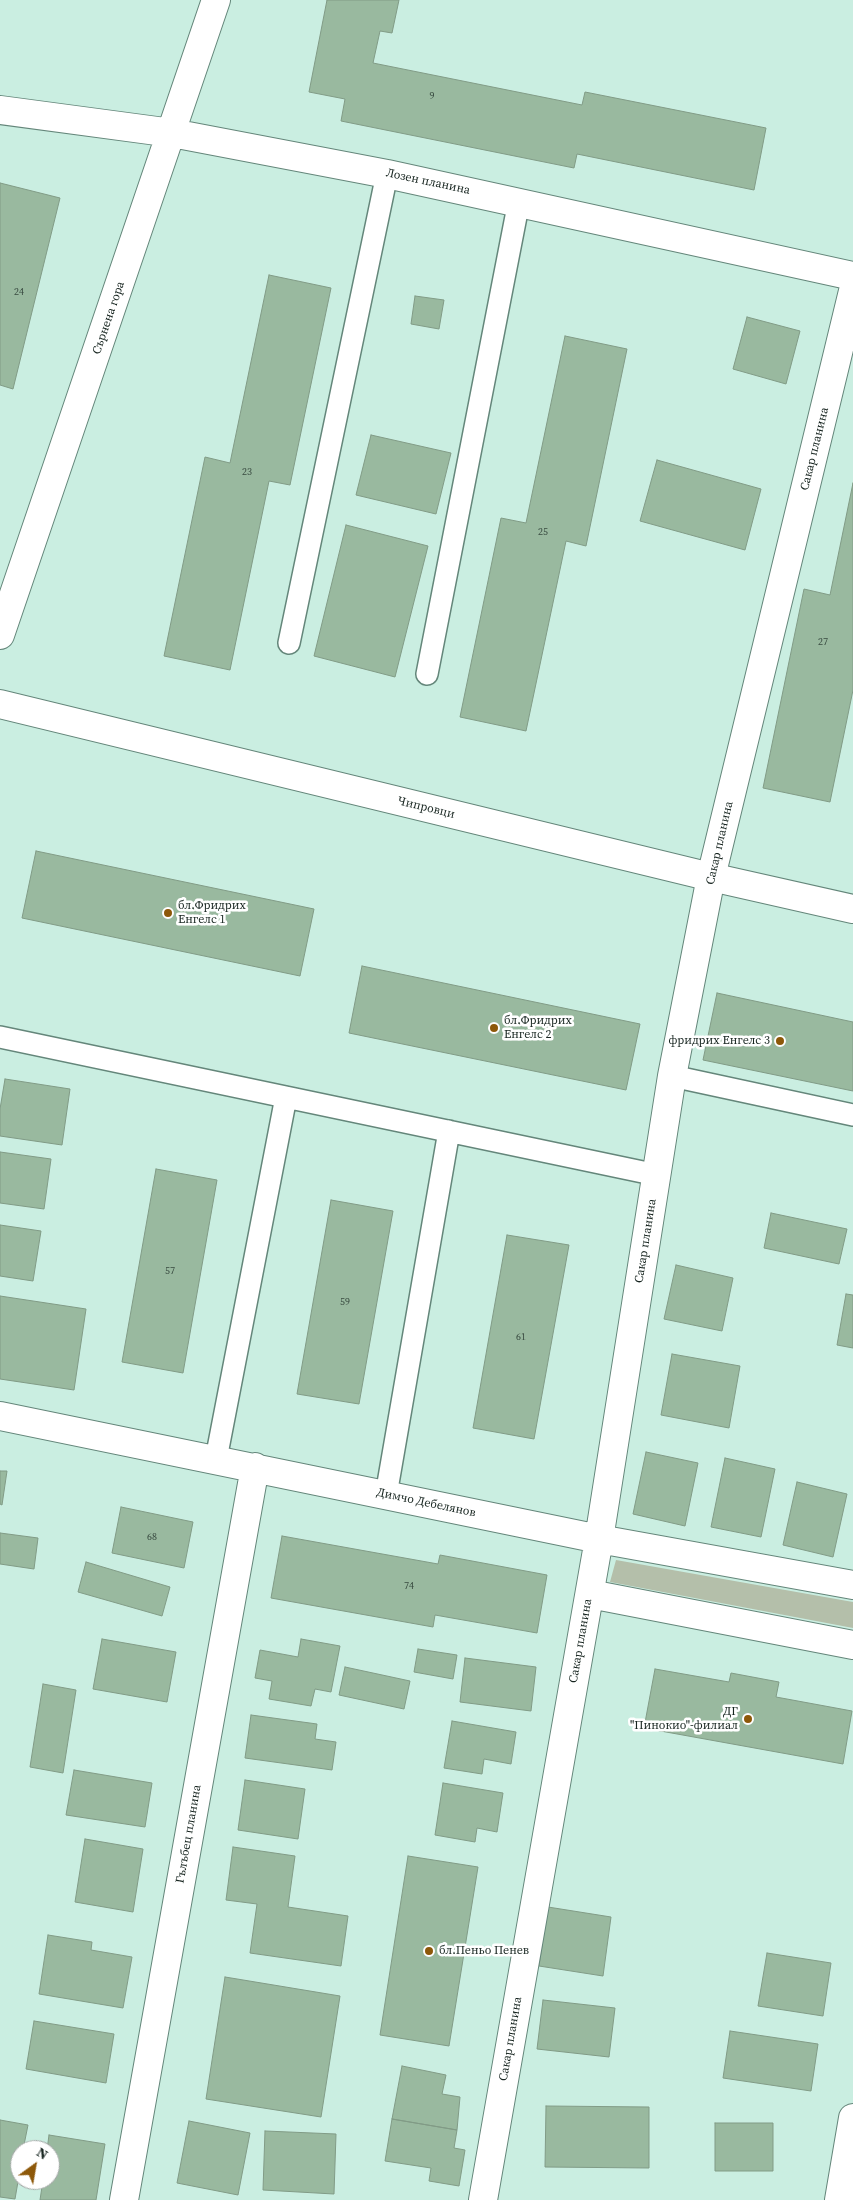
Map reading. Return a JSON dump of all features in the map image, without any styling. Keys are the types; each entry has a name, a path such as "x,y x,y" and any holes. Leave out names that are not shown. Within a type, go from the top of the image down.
{"street":[{"name":"Сърнена гора","path":"0,635 216,0"},
{"name":"Лозен планина","path":"0,110 172,133 387,174 519,201 853,276"},
{"name":"Сакар планина","path":"482,2200 590,1594 672,1076 711,877 853,290"},
{"name":"Чипровци","path":"0,704 711,877 853,909"},
{"name":"Димчо Дебелянов","path":"0,1416 599,1539 853,1585"},
{"name":"Гълъбец планина","path":"124,2200 255,1467"},
{"path":"590,1594 853,1645"},
{"path":"839,2200 853,2118"}],"lane":[{"path":"289,642 387,174"},
{"path":"427,674 519,201"},
{"path":"0,1037 657,1174"},
{"path":"672,1076 853,1115"},
{"path":"216,1459 286,1097"},
{"path":"386,1495 449,1131"}],"green space":[{"path":"616,1560 853,1602 853,1628 610,1582"}],"building":[{"path":"327,0 399,0 392,33 380,31 373,63 582,105 585,92 766,128 754,190 577,154 574,168 341,121 345,99 309,92"},
{"path":"0,183 60,198 13,389 0,385"},
{"path":"269,275 331,288 290,485 269,481 230,670 164,656 205,457 230,463"},
{"path":"415,296 444,300 439,329 411,324"},
{"path":"747,317 800,331 786,384 733,369"},
{"path":"565,336 627,349 586,546 566,541 526,731 460,717 501,518 526,523"},
{"path":"371,435 451,453 436,514 356,495"},
{"path":"657,460 761,489 745,550 640,521"},
{"path":"853,483 853,690 830,802 763,788 804,589 830,595"},
{"path":"346,525 428,546 395,677 314,656"},
{"name":"бл.Фридрих Енгелс 1","path":"36,851 314,909 300,976 22,918"},
{"name":"бл.Фридрих Енгелс 2","path":"362,966 640,1024 626,1090 349,1033"},
{"name":"фридрих Енгелс 3","path":"717,993 853,1022 853,1091 703,1060"},
{"path":"5,1079 70,1089 62,1145 0,1136 0,1109"},
{"path":"0,1152 51,1159 44,1209 0,1203"},
{"path":"156,1169 217,1180 183,1373 122,1362"},
{"path":"331,1200 393,1211 359,1404 297,1394"},
{"path":"771,1213 847,1229 839,1264 764,1248"},
{"path":"0,1225 41,1231 33,1281 0,1276"},
{"path":"507,1235 569,1245 534,1439 473,1428"},
{"path":"676,1265 733,1278 722,1331 664,1319"},
{"path":"846,1294 853,1295 853,1348 837,1345"},
{"path":"0,1296 86,1309 74,1390 0,1379"},
{"path":"672,1354 740,1366 729,1428 661,1415"},
{"path":"646,1452 698,1463 685,1526 633,1514"},
{"path":"725,1458 775,1469 761,1537 711,1527"},
{"path":"0,1471 7,1471 2,1505 0,1504"},
{"path":"797,1482 847,1494 833,1557 783,1545"},
{"path":"121,1507 193,1522 184,1568 112,1553"},
{"path":"0,1533 38,1538 34,1569 0,1564"},
{"path":"282,1536 438,1564 440,1555 547,1575 537,1633 435,1615 433,1627 271,1598"},
{"path":"86,1562 170,1587 162,1616 78,1592"},
{"path":"102,1639 176,1652 167,1702 93,1689"},
{"path":"301,1639 340,1646 331,1692 315,1689 311,1706 269,1699 272,1681 255,1678 260,1650 298,1657"},
{"path":"418,1649 457,1655 453,1679 414,1672"},
{"path":"465,1658 536,1667 531,1711 460,1702"},
{"path":"345,1667 410,1681 404,1709 339,1695"},
{"name":"ДГ \"Пинокио\"-филиал","path":"655,1669 729,1682 731,1673 779,1682 776,1697 852,1711 843,1764 644,1728"},
{"path":"43,1684 76,1690 63,1773 30,1767"},
{"path":"251,1715 317,1724 315,1739 336,1742 332,1770 245,1758"},
{"path":"452,1721 516,1732 511,1764 484,1759 482,1774 444,1768"},
{"path":"74,1770 152,1783 145,1827 66,1815"},
{"path":"245,1780 305,1789 298,1839 238,1830"},
{"path":"443,1783 503,1793 497,1832 477,1828 475,1842 435,1835"},
{"path":"85,1839 143,1849 133,1912 75,1902"},
{"path":"233,1847 295,1856 288,1907 348,1916 341,1966 250,1953 257,1904 226,1900"},
{"name":"бл.Пеньо Пенев","path":"408,1856 478,1867 449,2046 380,2035"},
{"path":"548,1907 611,1917 603,1976 539,1966"},
{"path":"48,1935 92,1942 91,1950 132,1957 123,2008 39,1994"},
{"path":"767,1953 831,1963 823,2016 758,2006"},
{"path":"225,1977 340,1996 321,2117 206,2099"},
{"path":"543,2000 615,2008 609,2057 537,2049"},
{"path":"34,2021 114,2034 106,2083 26,2069"},
{"path":"730,2031 818,2044 811,2091 723,2078"},
{"path":"402,2066 446,2075 442,2094 460,2097 457,2130 392,2119"},
{"path":"546,2106 649,2107 649,2168 545,2167"},
{"path":"392,2119 457,2130 454,2148 465,2150 459,2186 429,2181 431,2168 385,2161"},
{"path":"0,2120 28,2125 25,2140 10,2140 10,2190 17,2190 15,2199 0,2197"},
{"path":"189,2121 250,2133 238,2195 177,2183"},
{"path":"715,2123 773,2123 773,2171 715,2171"},
{"path":"265,2131 336,2134 334,2194 263,2190"},
{"path":"49,2135 105,2144 96,2200 40,2200 42,2190 60,2190 60,2140 48,2140"}],"place":[{"name":"бл.Фридрих Енгелс 1","path":"168,913"},
{"name":"бл.Фридрих Енгелс 2","path":"494,1028"},
{"name":"фридрих Енгелс 3","path":"780,1041"},
{"name":"ДГ \"Пинокио\"-филиал","path":"748,1719"},
{"name":"бл.Пеньо Пенев","path":"429,1951"}]}
